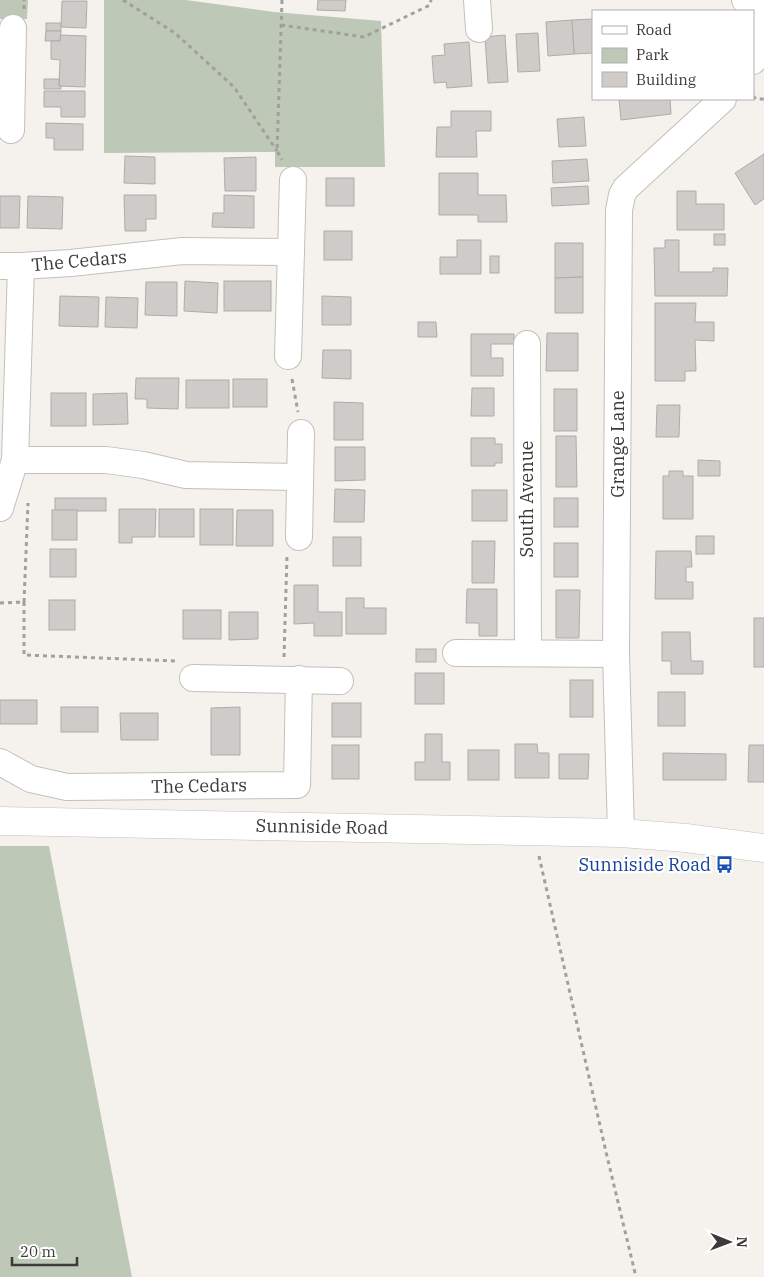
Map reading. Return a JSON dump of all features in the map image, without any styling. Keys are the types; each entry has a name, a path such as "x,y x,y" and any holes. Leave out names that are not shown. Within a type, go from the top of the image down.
{"main road":[{"name":"Sunniside Road","path":"0,822 621,833 686,838 764,848"}],"street":[{"path":"477,0 478,29"},
{"path":"745,0 764,7"},
{"path":"754,57 764,23"},
{"path":"11,130 6,68 13,28"},
{"name":"Grange Lane","path":"621,833 616,654 618,224 622,195 626,188 722,100"},
{"path":"288,356 293,180"},
{"name":"The Cedars","path":"0,508 15,460 11,266 71,263 182,251 291,252"},
{"name":"South Avenue","path":"527,344 528,653"},
{"path":"299,537 301,433"},
{"path":"15,460 106,460 143,465 186,475 300,477"},
{"path":"456,653 616,654"},
{"path":"193,678 340,681"},
{"name":"The Cedars","path":"0,762 31,779 68,787 297,785 291,680"}],"path":[{"path":"123,0 175,34 234,87 277,151 293,180"},
{"path":"277,151 282,0"},
{"path":"281,25 364,37 430,5 431,0"},
{"path":"288,356 301,433"},
{"path":"28,498 24,655 194,662 193,678"},
{"path":"291,680 288,546 299,537"},
{"path":"0,603 24,602"},
{"path":"533,831 636,1277"}],"green space":[{"path":"0,0 28,0 27,19 0,19"},
{"path":"104,0 186,0 274,12 381,21 385,167 275,167 275,152 104,153"},
{"path":"0,846 49,846 132,1277 0,1277"}],"building":[{"path":"318,0 346,0 345,11 317,10"},
{"path":"62,1 87,1 86,28 61,27"},
{"path":"592,19 592,53 574,54 572,20"},
{"path":"572,20 574,54 548,56 546,22"},
{"path":"46,23 61,23 61,31 46,31"},
{"path":"46,31 61,31 60,41 45,41"},
{"path":"538,33 540,71 518,72 516,34"},
{"path":"61,35 86,36 85,87 59,86 60,60 51,59 51,41 60,41"},
{"path":"505,35 508,82 488,83 485,37"},
{"path":"469,42 472,86 447,88 446,82 434,83 432,56 445,55 444,44"},
{"path":"44,79 59,79 61,89 44,89"},
{"path":"44,91 85,91 85,117 61,117 61,107 44,107"},
{"path":"619,100 670,100 671,114 621,120"},
{"path":"451,111 491,111 491,131 476,131 477,157 436,157 437,127 451,127"},
{"path":"584,117 586,146 559,147 557,119"},
{"path":"46,123 83,124 83,150 54,150 54,138 46,138"},
{"path":"764,154 764,199 755,205 735,173"},
{"path":"125,156 155,157 155,184 124,183"},
{"path":"256,157 256,191 225,191 224,158"},
{"path":"587,159 589,181 553,183 552,161"},
{"path":"439,173 478,173 478,195 506,195 507,222 478,222 478,215 439,215"},
{"path":"326,178 354,178 354,206 326,206"},
{"path":"588,186 589,204 552,206 551,188"},
{"path":"677,191 696,191 696,204 724,204 724,230 677,230"},
{"path":"124,195 156,195 156,219 146,219 146,231 125,231"},
{"path":"224,195 254,196 254,228 212,227 213,213 224,213"},
{"path":"0,196 20,196 19,228 0,228"},
{"path":"28,196 63,197 62,229 27,228"},
{"path":"324,231 352,231 352,260 324,260"},
{"path":"714,234 725,234 725,245 714,245"},
{"path":"457,240 481,240 481,274 440,274 440,257 457,257"},
{"path":"665,240 679,240 679,272 713,272 713,268 728,268 727,296 655,296 654,248 665,248"},
{"path":"555,243 583,243 583,277 555,278"},
{"path":"490,256 499,256 499,273 490,273"},
{"path":"583,277 583,313 555,313 555,278"},
{"path":"185,281 218,283 217,313 184,311"},
{"path":"224,281 271,281 271,311 224,311"},
{"path":"146,282 177,282 177,316 145,315"},
{"path":"60,296 99,297 98,327 59,326"},
{"path":"322,296 351,297 351,325 322,325"},
{"path":"106,297 138,298 137,328 105,327"},
{"path":"655,303 696,303 695,322 714,322 714,341 695,340 696,371 685,371 685,381 655,381"},
{"path":"418,322 436,322 437,337 418,337"},
{"path":"547,333 578,333 578,371 546,371"},
{"path":"471,334 514,334 514,344 491,344 491,358 503,358 503,376 471,376"},
{"path":"323,350 351,350 351,379 322,378"},
{"path":"136,378 179,378 178,409 147,408 147,399 135,399"},
{"path":"233,379 267,379 267,407 233,407"},
{"path":"186,380 229,380 229,408 186,408"},
{"path":"472,388 494,388 494,416 471,416"},
{"path":"554,389 577,389 577,431 554,431"},
{"path":"51,393 86,393 86,426 51,426"},
{"path":"127,393 128,424 93,425 93,394"},
{"path":"334,402 363,403 363,440 334,440"},
{"path":"657,405 680,405 679,437 656,437"},
{"path":"556,436 576,436 577,487 556,487"},
{"path":"471,438 495,438 495,444 502,444 502,463 495,463 495,466 471,466"},
{"path":"335,447 365,447 365,480 335,481"},
{"path":"698,460 720,461 720,476 698,476"},
{"path":"669,471 683,471 683,476 693,476 693,519 663,519 663,476 669,476"},
{"path":"335,489 365,490 364,522 334,522"},
{"path":"472,490 507,490 507,521 472,521"},
{"path":"55,498 106,498 106,511 55,511"},
{"path":"554,498 578,498 578,527 554,527"},
{"path":"119,509 156,509 155,537 132,537 132,543 119,543"},
{"path":"159,509 194,509 194,537 159,537"},
{"path":"200,509 233,509 233,545 200,545"},
{"path":"52,510 77,510 77,540 52,540"},
{"path":"237,510 273,510 273,546 236,546"},
{"path":"696,536 714,536 714,554 696,554"},
{"path":"333,537 361,537 361,566 333,566"},
{"path":"472,541 495,541 494,583 472,583"},
{"path":"554,543 578,543 578,577 554,577"},
{"path":"50,549 76,549 76,577 50,577"},
{"path":"656,551 691,551 692,567 686,567 686,582 693,582 693,599 655,599"},
{"path":"294,585 318,585 318,612 342,612 342,636 314,636 314,623 294,624"},
{"path":"467,589 497,589 497,636 479,636 479,623 466,623"},
{"path":"556,590 580,590 579,638 556,638"},
{"path":"346,598 364,598 364,608 386,608 386,634 346,634"},
{"path":"49,600 75,600 75,630 49,630"},
{"path":"183,610 221,610 221,639 183,639"},
{"path":"229,612 258,612 258,639 229,640"},
{"path":"754,618 764,618 764,667 754,667"},
{"path":"662,632 690,632 691,661 703,661 703,674 671,674 671,661 662,661"},
{"path":"416,649 436,649 436,662 416,662"},
{"path":"415,673 444,673 444,704 415,704"},
{"path":"570,680 593,680 593,717 570,717"},
{"path":"658,692 685,692 685,726 658,726"},
{"path":"0,700 37,700 37,724 0,724"},
{"path":"332,703 361,703 361,737 332,737"},
{"path":"61,707 98,707 98,732 61,732"},
{"path":"240,707 240,755 211,755 211,708"},
{"path":"120,713 158,713 158,740 121,740"},
{"path":"425,734 442,734 442,762 450,762 450,780 415,780 415,762 425,762"},
{"path":"515,744 537,744 538,753 549,753 549,778 515,778"},
{"path":"332,745 359,745 359,779 332,779"},
{"path":"749,745 764,745 764,782 748,782"},
{"path":"468,750 499,750 499,780 468,780"},
{"path":"663,753 726,754 726,780 663,780"},
{"path":"559,754 589,754 588,779 559,779"}],"place":[{"name":"Sunniside Road","path":"725,865"}]}
